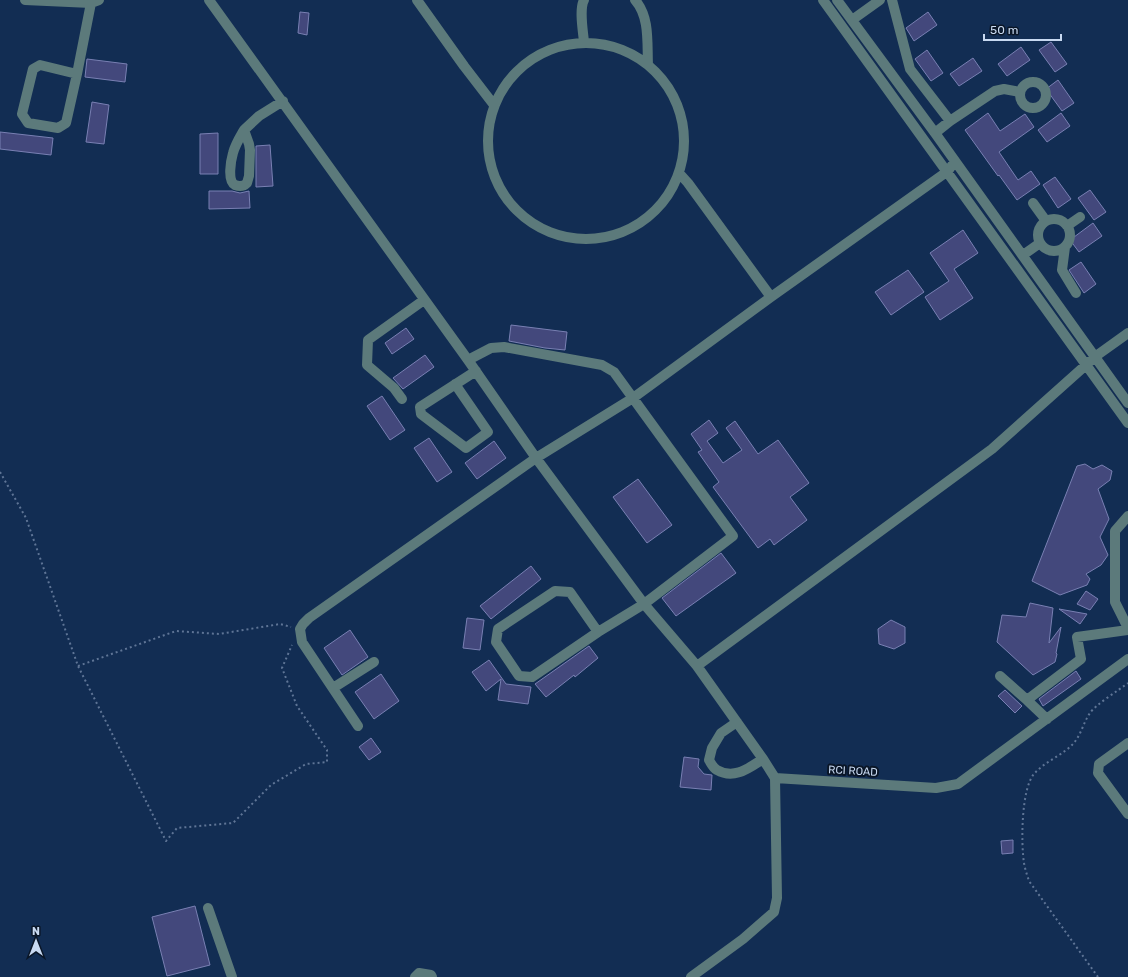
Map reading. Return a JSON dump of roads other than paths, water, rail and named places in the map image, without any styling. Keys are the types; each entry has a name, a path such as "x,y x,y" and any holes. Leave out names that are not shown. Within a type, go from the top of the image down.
{"street":[{"path":"25,0 93,1 77,74 66,123 58,128 28,122 22,114 33,69 40,65 77,74"},
{"path":"210,0 424,300 476,370 536,458 644,604 697,666 775,778 777,898 774,912 743,940 691,977"},
{"path":"417,0 464,66 494,104"},
{"path":"584,0 582,3 582,16 584,42"},
{"path":"635,0 640,5 644,14 648,64"},
{"path":"823,0 948,171 1128,423"},
{"path":"837,0 935,133 1096,356 1128,403"},
{"path":"852,20 880,0"},
{"path":"892,0 910,69 950,122"},
{"path":"584,42 598,43 624,50 637,56 648,64 661,76 671,90 683,122 683,157 679,173 671,191 659,207 644,220 628,230 609,236 590,239 570,238 551,233 534,224 518,212 505,198 496,181 489,162 487,143 488,123 494,104 508,80 529,60 555,47 584,42"},
{"path":"935,133 995,91 1004,89 1020,92"},
{"path":"244,130 249,144 249,176 247,183 239,186 233,184 230,171 233,153 244,130 259,116 283,101"},
{"path":"358,726 302,642 300,629 309,618 536,458 633,398 771,297 948,171 955,161"},
{"path":"679,173 688,183 771,297"},
{"path":"1033,203 1046,221"},
{"path":"1067,226 1080,217"},
{"path":"1053,219 1059,220 1064,222 1067,226 1070,232 1070,237 1064,247 1056,251 1050,251 1040,243 1038,231 1046,221 1053,219"},
{"path":"1022,255 1040,243"},
{"path":"1064,247 1062,270 1076,293"},
{"path":"402,399 394,388 367,365 368,340 424,300"},
{"path":"697,666 992,449 1096,356 1128,333"},
{"path":"468,360 491,348 504,347 602,365 614,372 733,536 644,604 598,632 532,677 518,676 496,642 498,629 555,591 570,592 598,632"},
{"path":"455,384 488,432 466,448 422,414 420,407 476,370"},
{"path":"1027,700 1081,659 1077,637 1128,629 1115,602 1115,531 1128,516"},
{"name":"RCI ROAD","path":"775,778 936,788 958,784 1128,659"},
{"path":"333,688 374,662"},
{"path":"1000,676 1047,719"},
{"path":"737,722 721,733 712,748 709,760 716,769 729,774 746,770 763,759"},
{"path":"1128,742 1099,764 1098,773 1128,814"},
{"path":"208,908 232,977"},
{"path":"415,977 420,973 431,975 432,977"}]}
